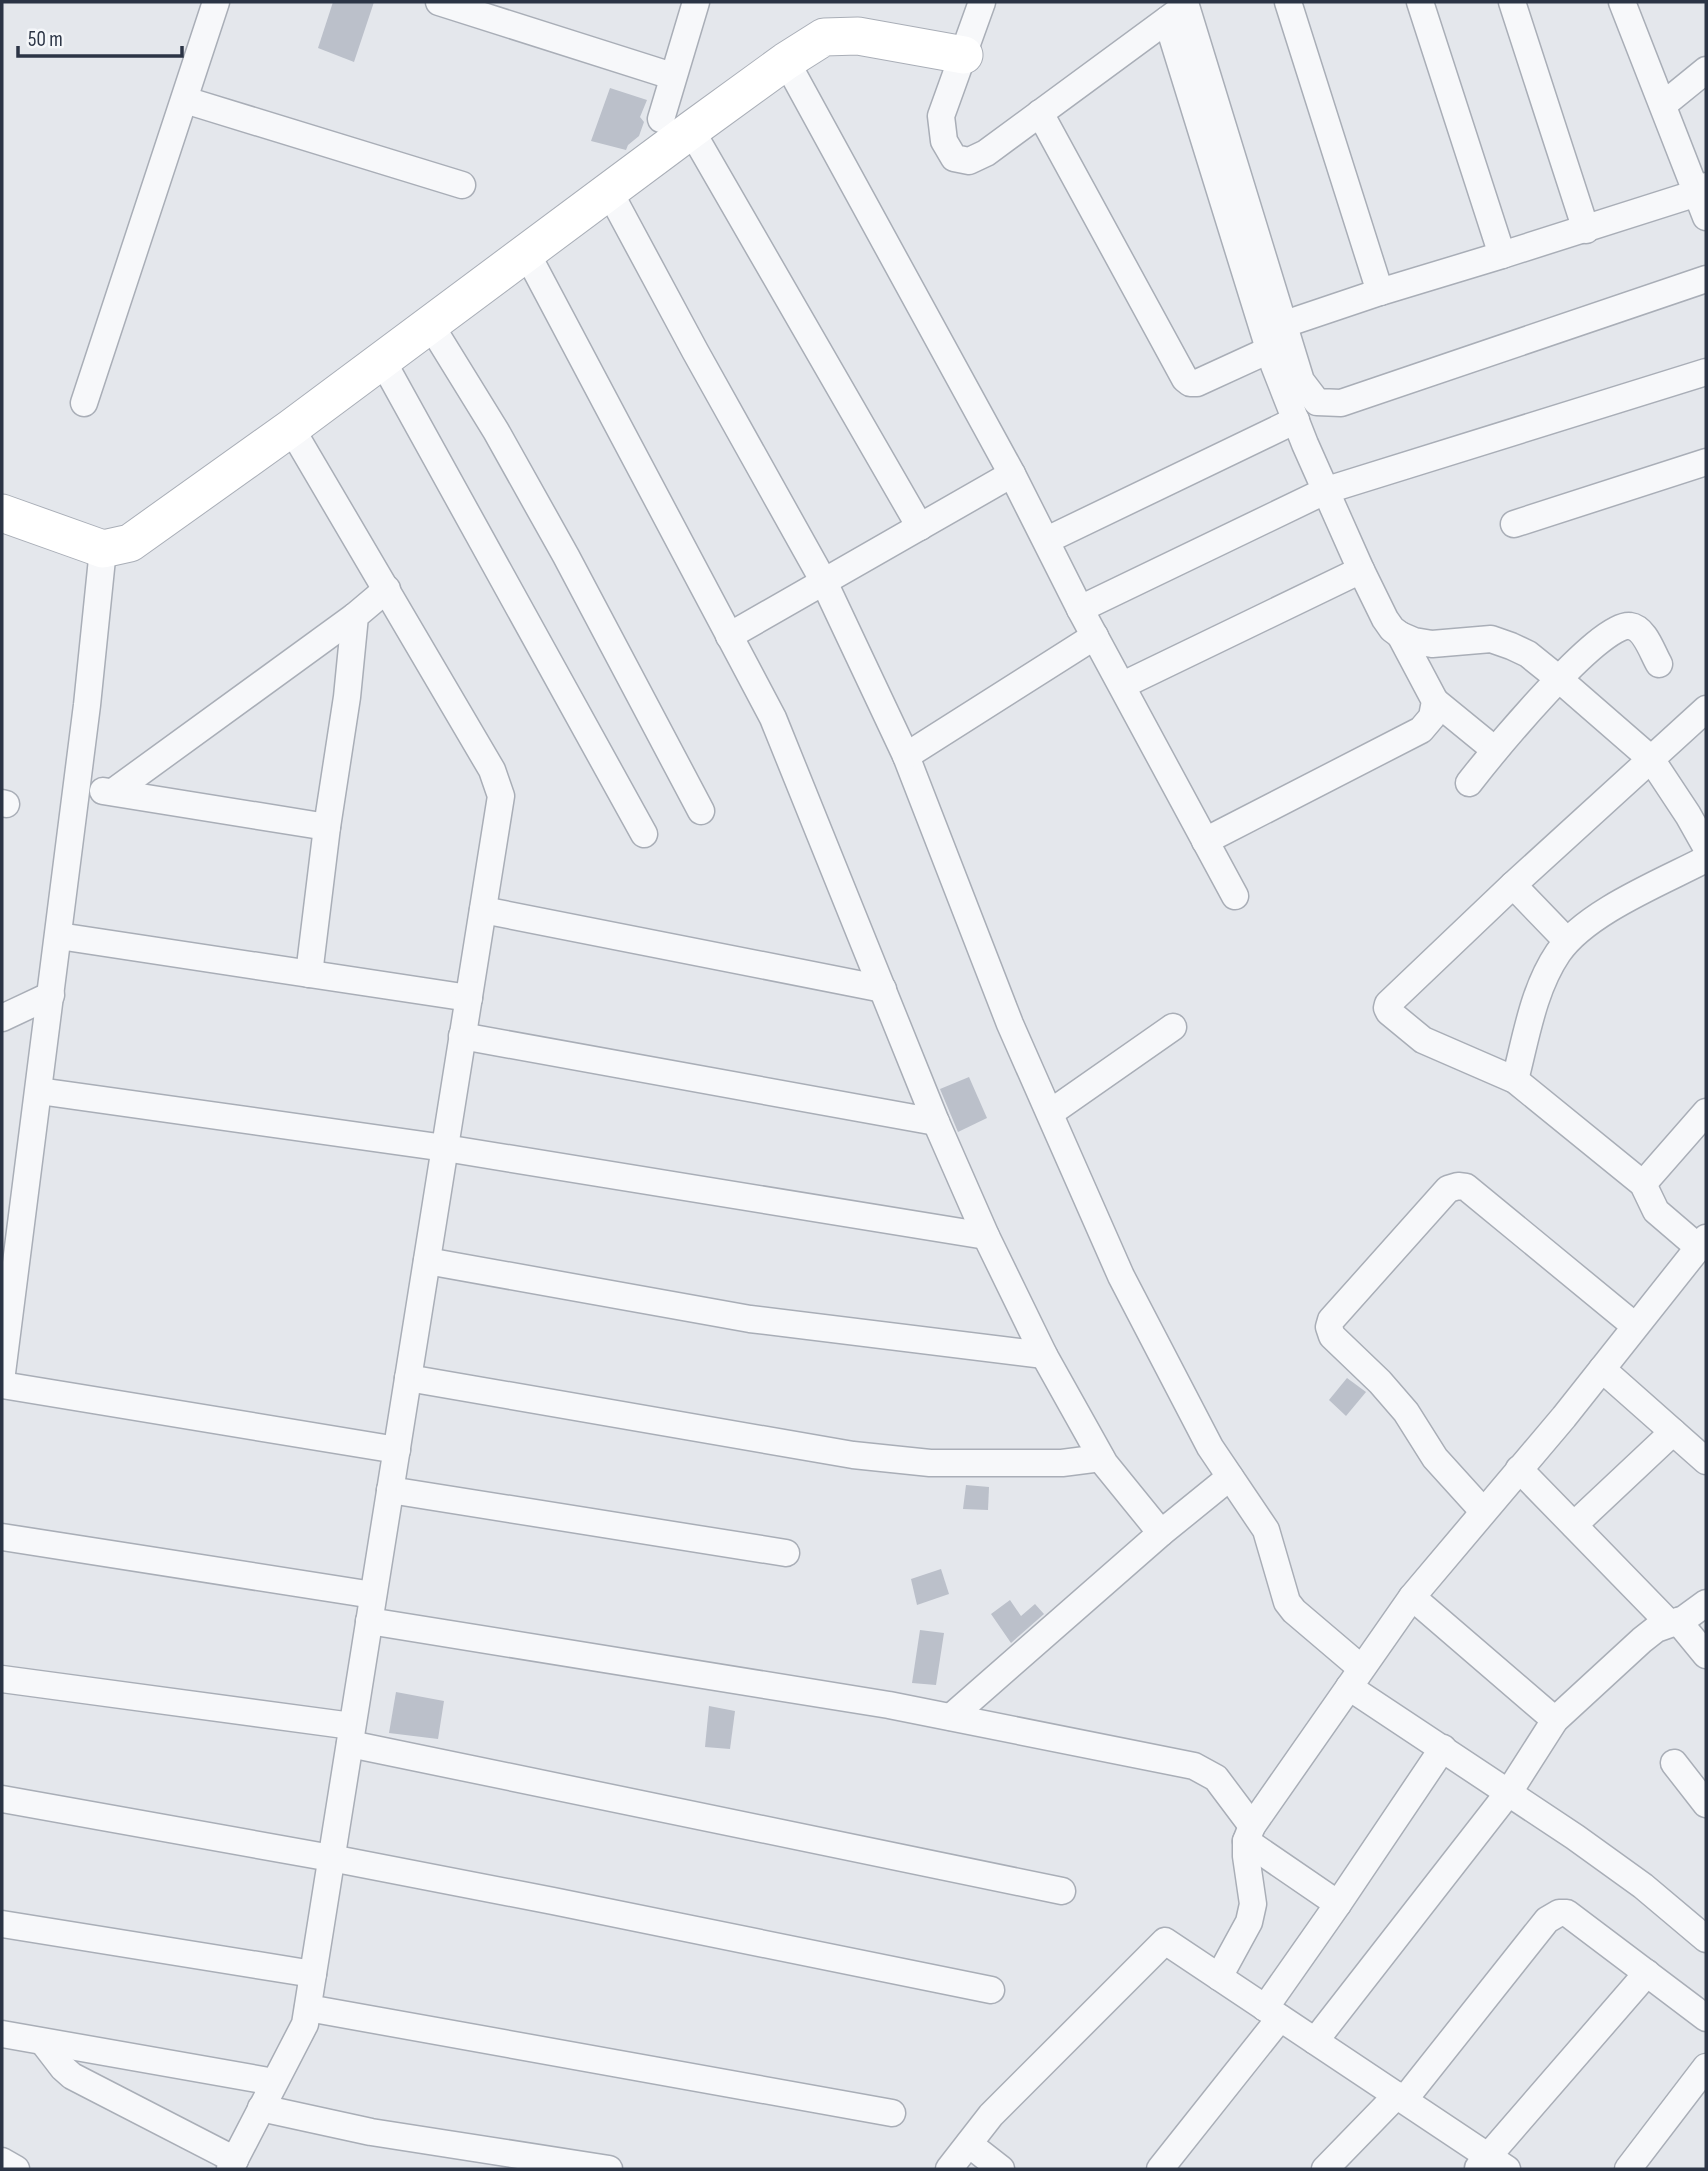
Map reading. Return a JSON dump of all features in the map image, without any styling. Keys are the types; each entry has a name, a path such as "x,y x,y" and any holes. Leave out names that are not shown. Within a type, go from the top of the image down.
{"street":[{"path":"84,403 216,2"},
{"path":"439,2 672,76"},
{"path":"696,2 672,76 676,125 920,527"},
{"path":"982,2 942,116 944,141 954,158 969,161 986,153 1182,9"},
{"path":"1288,2 1380,292"},
{"path":"1420,2 1502,255"},
{"path":"1512,2 1586,230"},
{"path":"1285,324 1502,255 1703,199 1663,105 1626,3"},
{"path":"1182,9 1285,324 1301,381 1317,402 1341,403 1706,279"},
{"path":"1182,9 1269,350 1296,420 1385,619 1392,629 1414,641 1432,644 1491,639 1528,654 1651,759 1706,847"},
{"path":"2,513 103,549 130,543 291,428 609,191 676,125 824,37 858,36 964,55"},
{"path":"786,61 1012,474 1080,608 1235,896"},
{"path":"1663,105 1706,70"},
{"path":"185,100 462,185"},
{"path":"1040,113 1185,379 1190,383 1198,383 1269,350"},
{"path":"609,191 824,582 906,757 1010,1024 1121,1276 1210,1447 1266,1530 1287,1602 1355,1677 1443,1748 1643,1886 1706,1939"},
{"path":"526,252 773,718 936,1122 986,1236 1044,1355 1101,1458 1161,1533"},
{"path":"430,324 496,431 566,556 701,811"},
{"path":"382,360 644,834"},
{"path":"1080,608 1327,490 1706,372"},
{"path":"1047,540 1296,420"},
{"path":"43,2042 72,2076 232,2164 305,2024 501,796 492,770 291,428"},
{"path":"1514,524 1706,462"},
{"path":"729,636 1012,474"},
{"path":"2,1373 8,1273 39,1091 103,549"},
{"path":"1122,685 1361,570"},
{"path":"113,792 355,616 387,589"},
{"path":"309,974 327,827 347,697 355,616"},
{"path":"1469,783 1559,679 1609,634 1625,626 1632,626 1642,633 1659,664"},
{"path":"1400,635 1435,701 1495,750"},
{"path":"906,757 1095,636"},
{"path":"1205,841 1421,730 1432,717 1435,701"},
{"path":"1219,1977 1249,1922 1253,1904 1246,1856 1249,1834 1412,1597 1602,1369 1702,1242 1656,1211 1643,1184 1515,1080 1423,1040 1389,1012 1388,1004 1513,885 1706,709"},
{"path":"77,786 327,827"},
{"path":"1515,1080 1537,998 1556,956 1567,941 1587,924 1706,859"},
{"path":"1513,885 1567,941"},
{"path":"483,910 883,989"},
{"path":"59,936 469,998"},
{"path":"2,1018 51,995"},
{"path":"1050,1112 1173,1027"},
{"path":"463,1036 936,1122"},
{"path":"39,1091 444,1148 986,1236"},
{"path":"1643,1184 1706,1112"},
{"path":"1483,1511 1435,1458 1406,1412 1380,1382 1332,1336 1329,1327 1331,1320 1448,1189 1458,1186 1466,1187 1635,1326"},
{"path":"426,1261 750,1319 1044,1355"},
{"path":"1602,1369 1706,1461"},
{"path":"408,1378 878,1458 930,1464 1062,1463 1101,1458"},
{"path":"2,1385 397,1450"},
{"path":"1574,1525 1673,1432"},
{"path":"1519,1469 1706,1655"},
{"path":"951,1717 1161,1533 1230,1477"},
{"path":"390,1490 786,1553"},
{"path":"2,1537 373,1595"},
{"path":"1412,1597 1555,1720"},
{"path":"1315,2041 1509,1792 1555,1720 1656,1629 1684,1619 1706,1603"},
{"path":"369,1622 875,1703 1194,1766 1216,1778 1249,1834 1338,1904"},
{"path":"2,1679 351,1735 1062,1891"},
{"path":"1160,2169 1273,2013 1338,1904 1443,1748"},
{"path":"1674,1763 1706,1804"},
{"path":"2,1799 331,1858 991,1990"},
{"path":"1325,2169 1400,2098 1553,1915 1567,1913 1706,2018"},
{"path":"2,1924 313,1974"},
{"path":"949,2169 991,2115 1165,1941 1400,2098 1491,2165 1647,1973"},
{"path":"308,2008 892,2113"},
{"path":"2,2034 274,2082"},
{"path":"1628,2169 1706,2067"},
{"path":"261,2108 371,2132 609,2169"},
{"path":"969,2144 1001,2169"},
{"path":"2,2161 16,2169"}],"building":[{"path":"333,2 374,2 354,62 318,48"},
{"path":"610,88 647,100 640,117 644,122 639,136 626,150 591,141"},
{"path":"969,1077 987,1118 958,1132 940,1089"},
{"path":"1347,1378 1366,1392 1346,1416 1329,1400"},
{"path":"966,1485 989,1487 988,1510 963,1509"},
{"path":"941,1569 949,1594 917,1605 911,1579"},
{"path":"1010,1600 1021,1616 1035,1604 1044,1614 1011,1643 991,1614"},
{"path":"920,1630 944,1633 936,1685 912,1683"},
{"path":"396,1692 444,1701 438,1739 389,1733"},
{"path":"709,1706 735,1711 730,1749 705,1747"}]}
